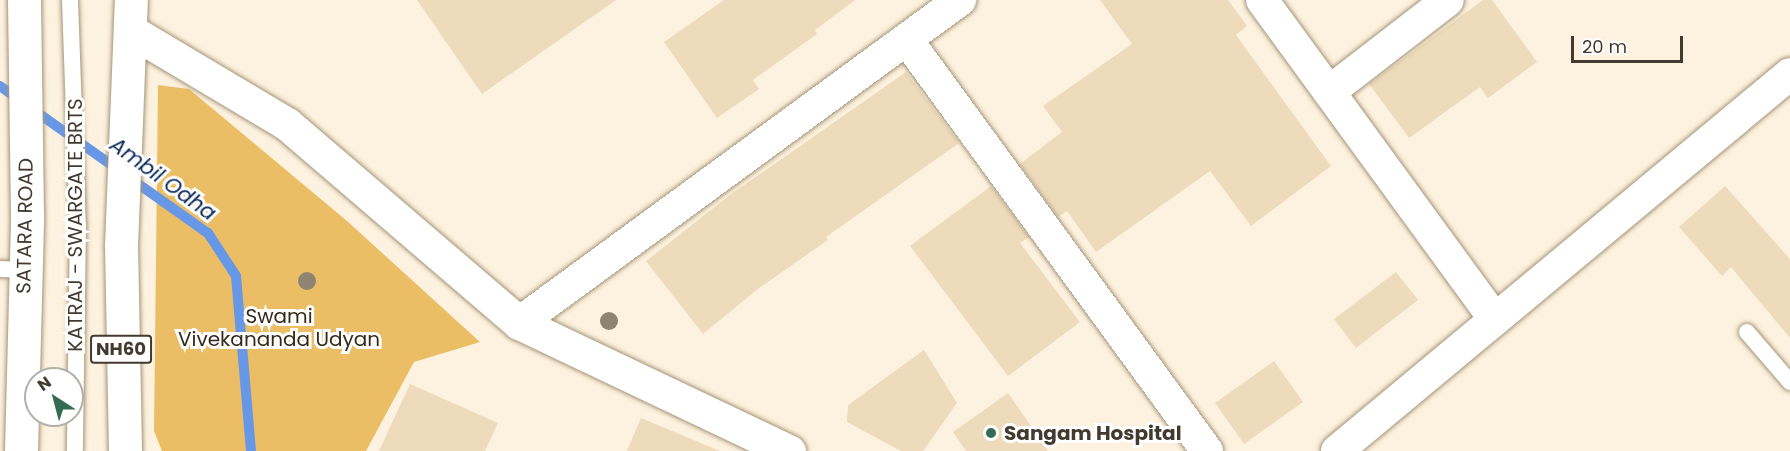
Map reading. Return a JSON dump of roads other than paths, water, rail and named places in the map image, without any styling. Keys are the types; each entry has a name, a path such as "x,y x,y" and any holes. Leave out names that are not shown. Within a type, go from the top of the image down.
{"main road":[{"name":"SATARA ROAD","path":"21,451 13,270 27,215 24,0"},
{"name":"NH60","path":"125,451 121,246 131,16"},
{"path":"131,16 287,124 519,322 789,451"}],"street":[{"path":"519,322 960,0"},
{"path":"1262,0 1495,319"},
{"path":"1329,92 1448,0"},
{"path":"907,40 1207,451"},
{"path":"1337,451 1790,74"}],"lane":[{"name":"KATRAJ - SWARGATE BRTS","path":"70,0 74,37 78,225 75,451"},
{"path":"1747,332 1790,382"}],"waterway":[{"name":"Ambil Odha","path":"0,86 208,233 236,276 251,451"}],"place":[{"name":"Sangam Hospital","path":"991,433"}],"park label":[{"name":"Swami Vivekananda Udyan","path":"279,328"}]}
